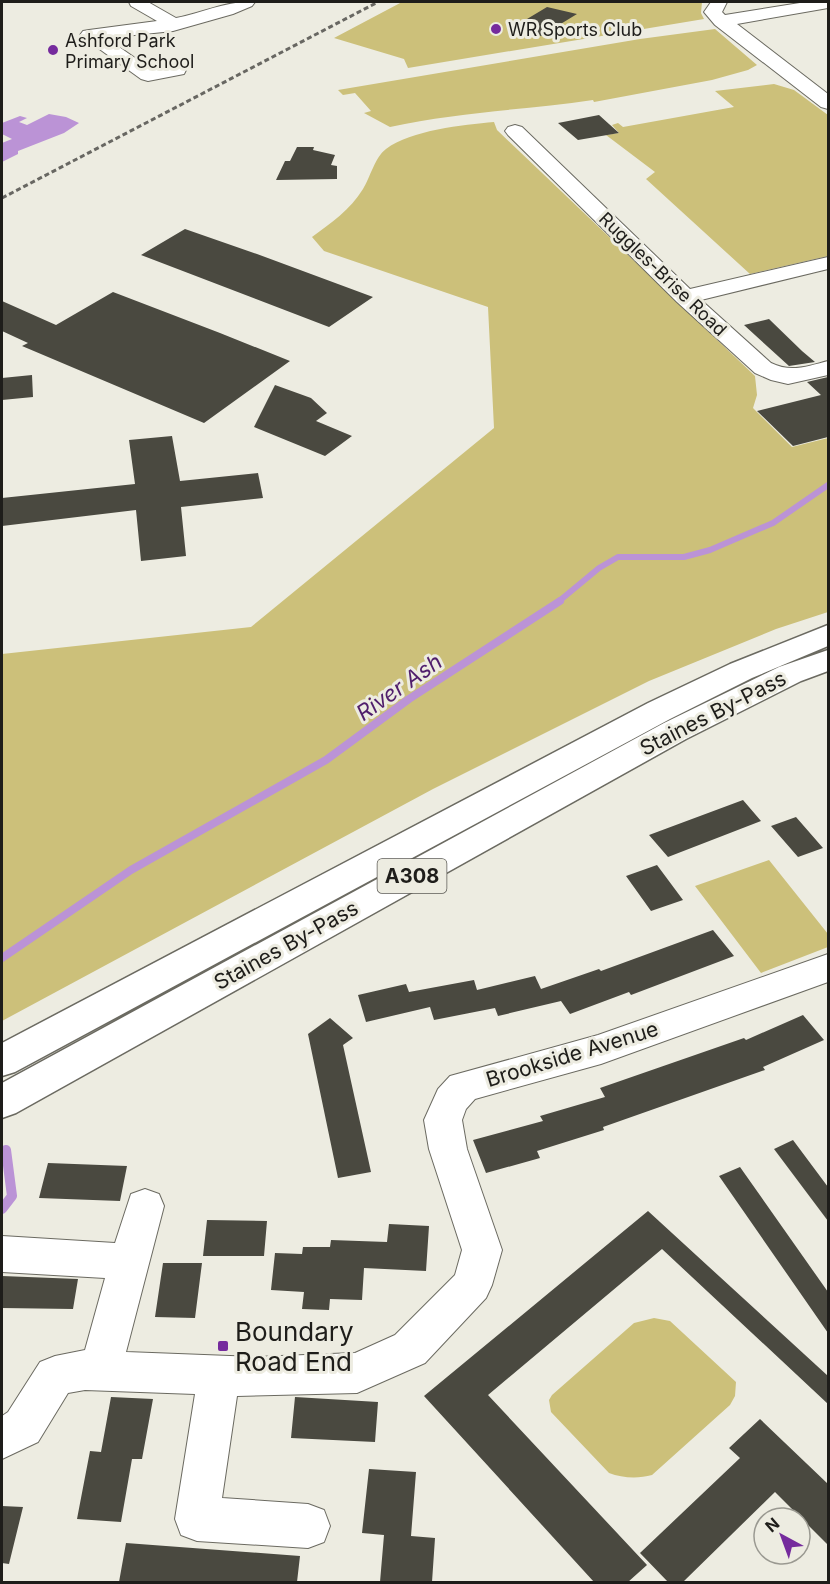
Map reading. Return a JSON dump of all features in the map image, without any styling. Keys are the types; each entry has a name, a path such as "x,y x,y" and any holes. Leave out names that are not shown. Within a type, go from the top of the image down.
{"highway":[{"name":"Staines By-Pass","path":"2,1061 659,711 741,671 828,635"},
{"name":"Staines By-Pass","path":"2,1102 675,731 790,674 828,660"}],"street":[{"path":"137,2 173,26"},
{"path":"177,70 148,75 89,34 173,26 207,18 246,2"},
{"path":"719,2 713,12 721,21 828,103"},
{"path":"721,21 828,3"},
{"name":"Ruggles-Brise Road","path":"515,131 685,297 763,368 775,376 792,377 828,369"},
{"path":"685,297 828,263"},
{"name":"Brookside Avenue","path":"2,1438 23,1426 55,1376 85,1370 256,1377 357,1373 410,1348 472,1285 482,1250 448,1149 443,1120 452,1100 462,1088 601,1049 826,973"},
{"path":"100,1371 145,1206"},
{"path":"2,1254 130,1262"},
{"path":"219,1375 197,1519 308,1526"}],"shaded area":[{"name":"WR Sports Club","path":"402,2 702,2 701,13 704,19 408,68 404,59 334,38"},
{"path":"715,29 757,65 748,70 712,80 594,102 593,100 466,115 390,127 364,113 371,111 355,93 343,95 338,90 640,39"},
{"path":"774,84 794,90 828,115 828,256 750,274 646,179 655,172 606,135 619,133 612,125 618,123 623,127 734,107 715,91"},
{"path":"49,114 66,117 79,123 64,133 18,151 18,154 2,162 2,143 12,139 2,134 2,123 20,116 27,118 19,122 27,125"},
{"path":"494,122 497,130 755,376 757,395 753,408 792,447 828,438 828,612 776,629 649,681 433,789 2,1021 2,654 251,627 494,428 488,307 324,251 312,237 340,216 352,203 363,189 379,157 386,149 409,137 423,133"},
{"path":"769,860 828,934 828,947 761,973 695,886"},
{"path":"654,1318 670,1321 736,1382 735,1396 730,1405 652,1475 619,1476 609,1473 551,1412 549,1400 634,1323"}],"building":[{"path":"547,7 577,14 541,36 512,28"},
{"path":"599,115 619,133 578,140 558,123"},
{"path":"297,147 314,147 313,150 335,155 331,165 337,166 337,179 276,180 285,161 290,161"},
{"path":"185,229 373,297 329,327 141,255"},
{"path":"113,292 290,361 204,423 22,346 28,343 2,331 2,301 56,325"},
{"path":"769,319 815,362 789,366 744,325"},
{"path":"32,375 33,397 2,400 2,378"},
{"path":"828,377 828,437 793,446 757,411 821,395 807,382"},
{"path":"275,385 311,398 327,413 316,421 352,436 325,456 254,427"},
{"path":"172,436 180,481 258,473 263,498 181,507 186,556 141,561 136,510 2,526 2,498 135,484 129,440"},
{"path":"743,800 761,821 668,857 649,835"},
{"path":"796,817 823,848 798,857 771,826"},
{"path":"657,865 683,900 651,911 626,876"},
{"path":"713,930 734,956 631,995 629,992 570,1014 561,1001 498,1016 495,1008 434,1020 430,1007 366,1022 358,995 406,984 409,992 474,980 477,990 535,976 541,989 599,969 601,971"},
{"path":"803,1015 824,1040 763,1067 765,1070 603,1127 604,1130 537,1151 540,1158 486,1173 473,1140 543,1121 540,1116 605,1097 600,1088 744,1038 746,1040"},
{"path":"330,1018 353,1038 343,1045 371,1172 338,1178 308,1034"},
{"path":"793,1140 828,1187 828,1221 774,1149"},
{"path":"48,1163 127,1166 120,1201 39,1198"},
{"path":"740,1167 828,1292 828,1333 719,1176"},
{"path":"648,1211 828,1376 828,1404 662,1249 488,1395 647,1565 628,1582 594,1582 424,1396"},
{"path":"207,1220 267,1221 264,1256 203,1256"},
{"path":"389,1224 429,1226 426,1271 364,1268 362,1300 330,1299 329,1310 302,1309 304,1292 271,1290 275,1253 302,1254 303,1247 330,1247 331,1240 387,1242"},
{"path":"163,1263 202,1263 195,1318 155,1317"},
{"path":"2,1276 78,1279 73,1309 2,1308"},
{"path":"111,1397 153,1399 142,1459 132,1459 121,1522 77,1519 90,1451 101,1452"},
{"path":"295,1397 378,1402 375,1442 291,1438"},
{"path":"760,1419 828,1484 828,1545 812,1529 812,1506 789,1506 775,1492 761,1506 752,1506 752,1514 683,1582 668,1582 640,1553 740,1458 729,1448"},
{"path":"369,1469 416,1472 411,1536 435,1538 432,1582 380,1582 384,1535 362,1533"},
{"path":"2,1506 23,1507 9,1564 2,1563"},
{"path":"126,1543 300,1556 297,1582 119,1582"}],"waterway":[{"name":"River Ash","path":"558,602 599,568 618,557 684,557 710,550 773,523 828,485"},
{"name":"River Ash","path":"2,958 131,870 326,760 409,699 560,601"},
{"name":"River Ash","path":"2,1209 12,1196 6,1150"}],"railway":[{"path":"2,198 378,2"}],"place":[{"name":"WR Sports Club","path":"496,29"},
{"name":"Ashford Park Primary School","path":"53,50"},
{"name":"Boundary Road End","path":"223,1346"}]}
